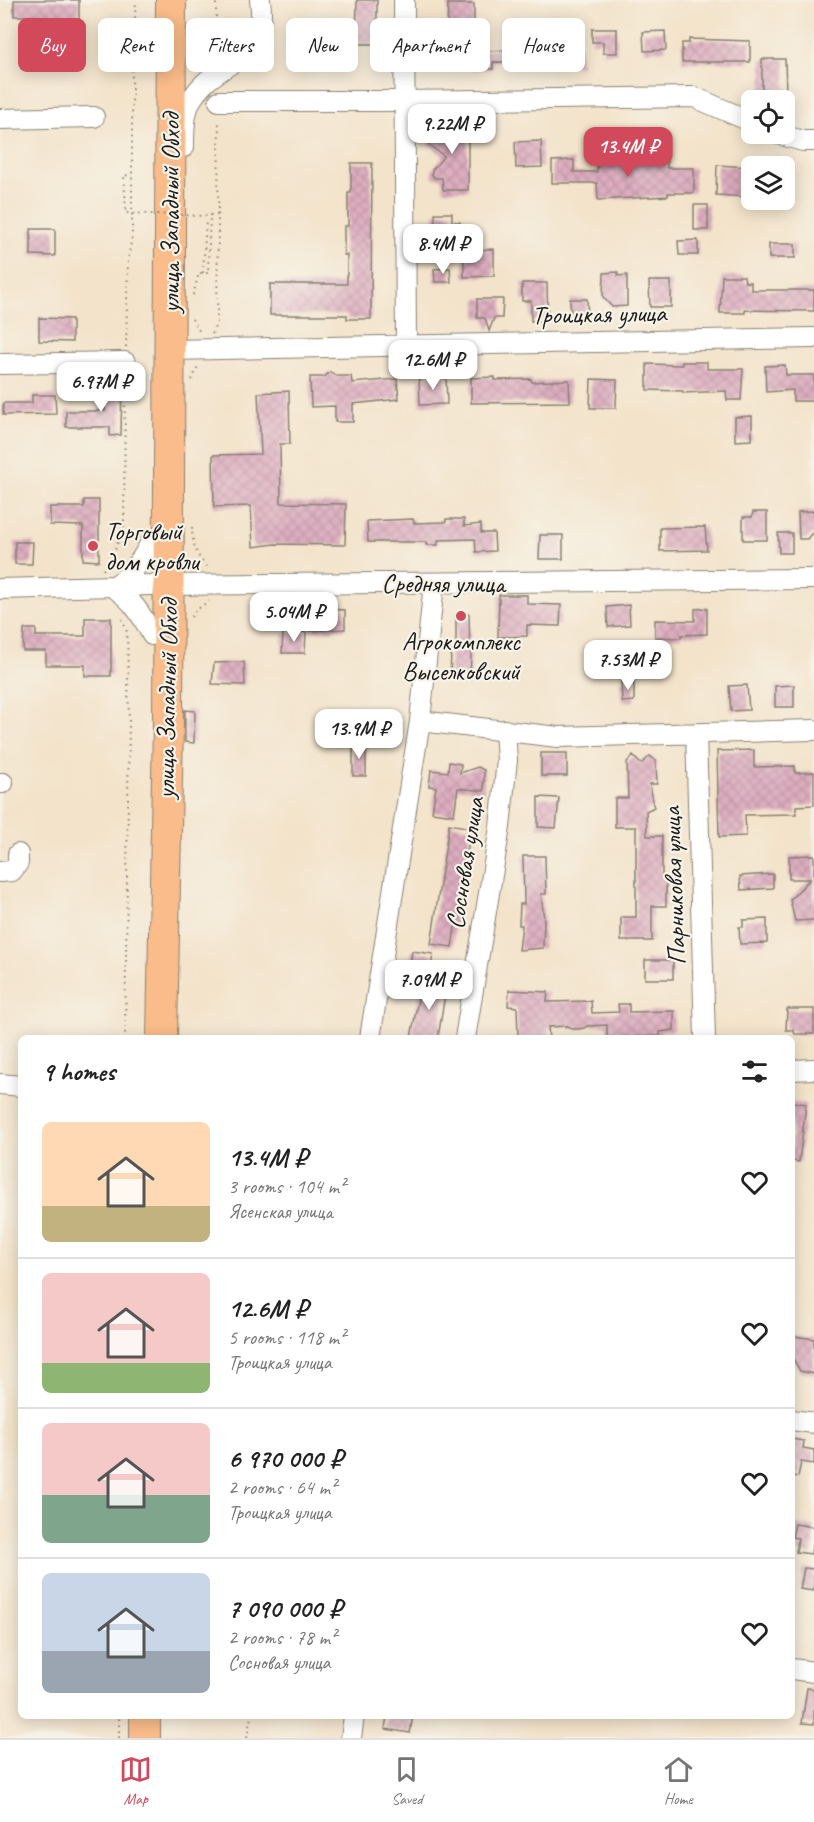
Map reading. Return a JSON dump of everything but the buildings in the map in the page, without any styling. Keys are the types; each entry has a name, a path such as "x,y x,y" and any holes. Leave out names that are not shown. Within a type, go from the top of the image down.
{"highway":[{"name":"улица Западный Обход","path":"149,1035 152,635 160,585 152,540 153,0"},
{"name":"улица Западный Обход","path":"162,1035 160,585 169,350 171,0"},
{"path":"145,1719 145,1738"},
{"path":"158,1719 158,1738"}],"street":[{"path":"170,192 183,159 185,124 191,99 204,82 243,56 257,39 262,15 260,0"},
{"path":"404,0 406,344"},
{"path":"219,101 694,97 741,117"},
{"path":"0,119 94,117"},
{"path":"795,139 814,141"},
{"name":"Троицкая улица","path":"169,350 205,345 814,338"},
{"path":"0,364 125,362"},
{"path":"107,580 132,572 145,555 152,540"},
{"name":"Средняя улица","path":"0,589 107,580 160,585 814,579"},
{"path":"107,580 136,607 152,635"},
{"path":"370,1035 420,721 434,583"},
{"path":"420,721 558,736 814,730"},
{"name":"Сосновая улица","path":"465,1035 500,826 507,760 505,730"},
{"name":"Парниковая улица","path":"696,733 705,1035"},
{"path":"0,872 12,871 18,863 18,854"},
{"path":"795,1070 814,1069"},
{"path":"0,1084 18,1086"},
{"path":"795,1420 814,1423"},
{"path":"795,1669 814,1672"},
{"path":"351,1738 354,1719"}],"path":[{"path":"107,580 124,526 125,362 128,260 132,236 132,25 135,17 135,0"},
{"path":"216,0 216,18"},
{"path":"192,381 205,345 212,336 217,322 219,101"},
{"path":"132,176 124,175 125,213 206,216 203,273"},
{"path":"193,299 193,289 199,273 208,273 210,215 219,215"},
{"path":"192,319 205,345"},
{"path":"192,524 192,536 200,558 205,566 214,571"},
{"path":"188,621 195,610 209,602"},
{"path":"120,614 127,632 129,721 125,1035"},
{"path":"119,1719 119,1738"},
{"path":"247,1738 251,1719"}],"place":[{"name":"Торговый дом кровли","path":"93,546"},
{"name":"Агрокомплекс Выселковский","path":"461,616"}]}
